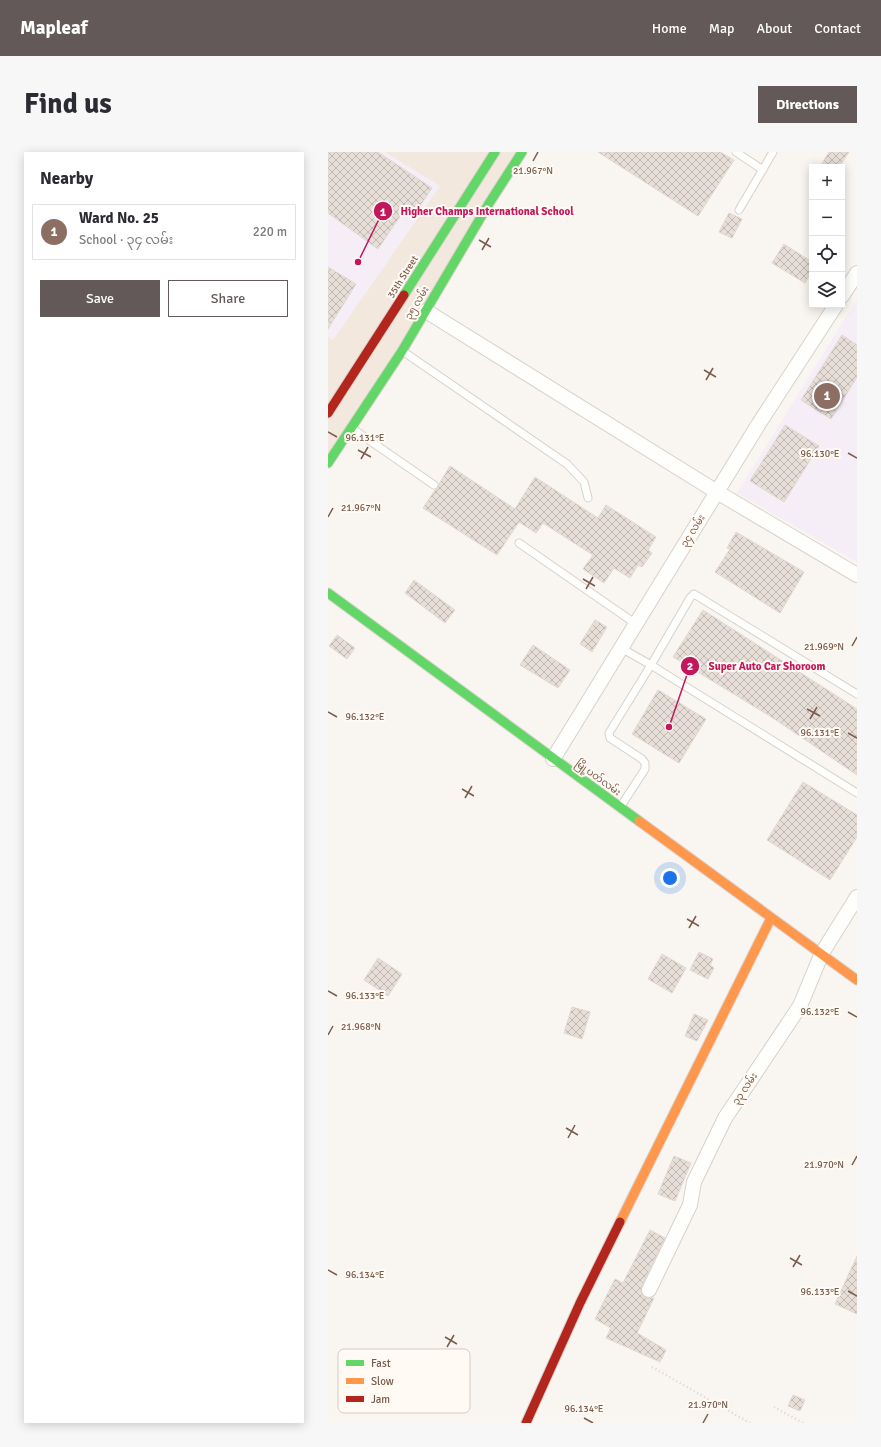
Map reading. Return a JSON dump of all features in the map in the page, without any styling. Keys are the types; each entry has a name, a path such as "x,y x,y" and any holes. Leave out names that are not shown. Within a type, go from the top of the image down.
{"main road":[{"name":"35th Street","path":"328,413 369,357 495,152"},
{"name":"၃၅ လမ်း","path":"328,462 351,428 386,368 402,351 522,152"},
{"name":"မြို့ပတ်လမ်း","path":"328,594 857,980"},
{"path":"526,1423 580,1303 771,918"}],"street":[{"path":"845,291 857,273"},
{"name":"၃၄ လမ်း","path":"553,759 758,425 834,308"},
{"path":"426,311 717,492 857,575"},
{"name":"၃၃ လမ်း","path":"649,1290 690,1205 694,1182 725,1118 800,1006 822,953 857,897"}],"lane":[{"path":"736,152 763,170"},
{"path":"739,210 773,152"},
{"path":"402,351 567,464 584,482 588,498"},
{"path":"351,428 434,485"},
{"path":"519,543 636,624"},
{"path":"620,808 645,769 645,764 610,738 609,733 651,666 690,598 694,594 857,694"},
{"path":"621,648 857,793"}],"path":[{"path":"652,1367 675,1378 750,1423"},
{"path":"774,1407 803,1423"}],"shaded area":[{"path":"328,152 523,152 328,465"},
{"path":"328,152 385,152 440,186 333,340 328,337"},
{"path":"857,299 857,562 737,493"}],"building":[{"path":"328,152 378,152 432,188 414,215 405,209 378,249 328,213"},
{"path":"598,152 720,152 734,160 698,216"},
{"path":"829,152 849,152 841,164 822,164"},
{"path":"729,213 742,219 732,238 719,232"},
{"path":"784,244 809,260 809,276 805,283 772,263"},
{"path":"328,267 356,284 328,329"},
{"path":"842,335 857,345 857,377 831,419 801,400"},
{"path":"785,425 819,446 784,502 750,481"},
{"path":"450,466 515,509 535,477 598,518 606,505 656,537 648,550 652,553 642,567 638,565 630,578 614,568 604,583 583,569 593,555 543,523 536,533 519,522 497,555 423,508 438,488"},
{"path":"736,532 804,572 780,613 715,572 730,549 727,548"},
{"path":"414,580 455,610 445,623 405,593"},
{"path":"703,610 857,709 857,775 773,718 673,657"},
{"path":"595,620 607,627 592,652 580,644"},
{"path":"337,635 355,648 347,659 329,646"},
{"path":"533,645 570,670 558,688 520,665"},
{"path":"658,690 706,719 679,763 632,734"},
{"path":"803,782 857,815 857,837 830,880 767,840"},
{"path":"699,952 713,959 710,965 714,968 708,979 690,970"},
{"path":"662,954 686,968 672,993 648,979"},
{"path":"378,958 402,974 388,996 364,980"},
{"path":"572,1007 590,1012 582,1039 564,1033"},
{"path":"694,1014 708,1020 697,1041 685,1036"},
{"path":"674,1156 691,1163 675,1201 658,1194"},
{"path":"650,1230 665,1238 641,1287 642,1295 646,1298 654,1298 637,1333 666,1350 660,1362 606,1338 611,1328 595,1319 615,1279 623,1283"},
{"path":"857,1256 857,1314 835,1304"},
{"path":"793,1395 805,1400 800,1411 788,1406"}],"traffic: fast":[{"path":"404,295 495,152"},
{"path":"328,463 402,351 488,205 522,152"},
{"path":"328,593 639,821"}],"traffic: slow":[{"path":"639,821 857,980"},
{"path":"620,1222 771,918"}],"traffic: jam":[{"path":"328,413 404,295"},
{"path":"526,1423 580,1303 620,1222"}],"place":[{"name":"Higher Champs International School","path":"358,262"},
{"name":"Ward No. 25","path":"827,396"},
{"name":"Super Auto Car Shoroom","path":"669,727"}]}
